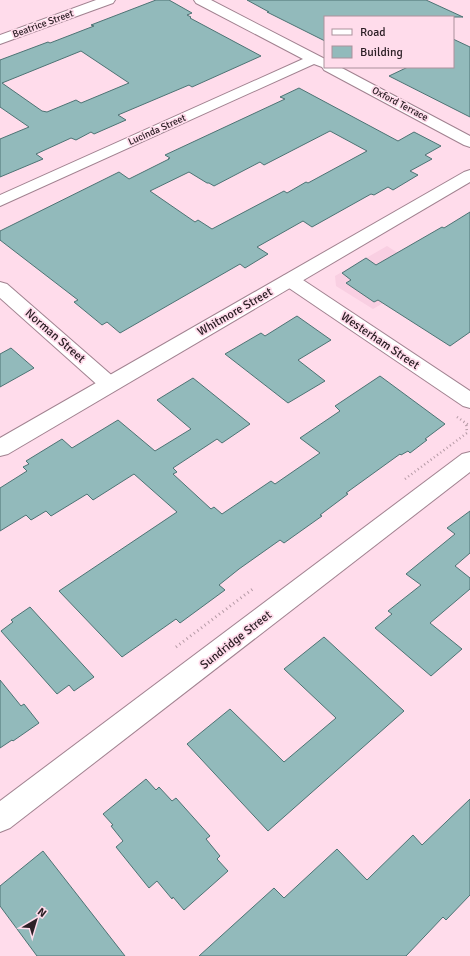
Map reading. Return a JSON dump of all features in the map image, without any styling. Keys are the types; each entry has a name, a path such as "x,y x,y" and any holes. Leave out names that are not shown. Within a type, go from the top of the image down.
{"street":[{"name":"Beatrice Street","path":"0,40 108,0"},
{"path":"201,0 319,62"},
{"name":"Lucinda Street","path":"0,201 319,62"},
{"name":"Oxford Terrace","path":"331,68 470,142"},
{"name":"Whitmore Street","path":"0,448 470,175"},
{"name":"Westerham Street","path":"290,280 470,401"},
{"name":"Norman Street","path":"0,288 109,384"},
{"name":"Sundridge Street","path":"0,818 470,460"}],"path":[{"path":"405,479 467,432 465,422"},
{"path":"176,647 254,588"}],"shaded area":[{"path":"387,246 431,274 373,309 336,286 335,276"}],"building":[{"path":"156,0 169,0 192,13 187,15 191,17 190,18 261,56 192,87 189,85 118,115 126,120 94,134 91,132 76,140 71,138 36,154 43,159 0,177 0,139 29,127 0,107 0,60 94,26 91,25","holes":["81,51 129,83 81,103 76,100 47,112 42,111 2,83"]},
{"path":"247,0 426,0 463,17 324,16 324,40 267,12 269,12"},
{"path":"454,39 470,47 470,117 389,76 406,68 454,68"},
{"path":"299,88 398,141 414,132 441,146 425,155 432,159 410,171 418,175 393,190 388,187 374,195 371,194 312,227 303,221 257,247 268,254 245,268 240,264 120,333 107,322 102,325 74,302 78,300 0,240 0,231 119,172 129,179 170,158 165,155 285,99 280,97","holes":["330,131 367,151 308,183 306,182 287,193 284,191 212,229 198,220 195,222 150,191 189,172 214,186 260,162 264,165"]},
{"path":"470,212 470,332 450,346 378,300 374,302 346,283 351,280 342,273 366,258 376,265"},
{"path":"297,316 331,340 298,360 325,381 288,403 225,354 261,333 265,336"},
{"path":"11,348 34,368 0,387 0,354"},
{"path":"380,376 445,424 425,439 427,440 410,453 408,451 401,455 400,454 346,493 348,494 320,515 322,516 284,543 280,540 239,569 219,585 225,590 180,623 176,619 122,657 59,591 177,512 134,474 93,500 87,494 51,516 46,511 31,520 26,515 0,531 0,488 27,471 23,467 29,464 26,461 62,439 72,448 118,420 155,451 191,429 157,400 193,378 250,424 222,443 217,439 173,468 177,472 173,474 211,509 214,507 222,514 271,481 275,484 320,453 300,438 340,411 335,406"},
{"path":"470,511 470,553 455,566 470,578 470,589 430,623 462,649 431,676 375,628 392,614 388,611 421,585 406,574 455,534 447,528"},
{"path":"30,607 94,677 74,691 69,685 57,694 1,631 13,622 11,620"},
{"path":"324,637 404,711 268,831 187,744 230,709 284,762 336,718 284,669"},
{"path":"0,680 21,706 24,704 39,723 0,748"},
{"path":"146,779 156,790 159,787 172,801 176,798 210,836 206,839 220,856 217,859 228,871 184,910 173,897 172,899 157,881 149,888 116,847 123,841 111,826 113,825 103,814"},
{"path":"470,799 470,895 446,920 443,917 406,956 199,956 274,888 284,898 337,849 367,880 413,835 422,845"},
{"path":"43,851 125,956 37,956 0,906 0,886"}]}
